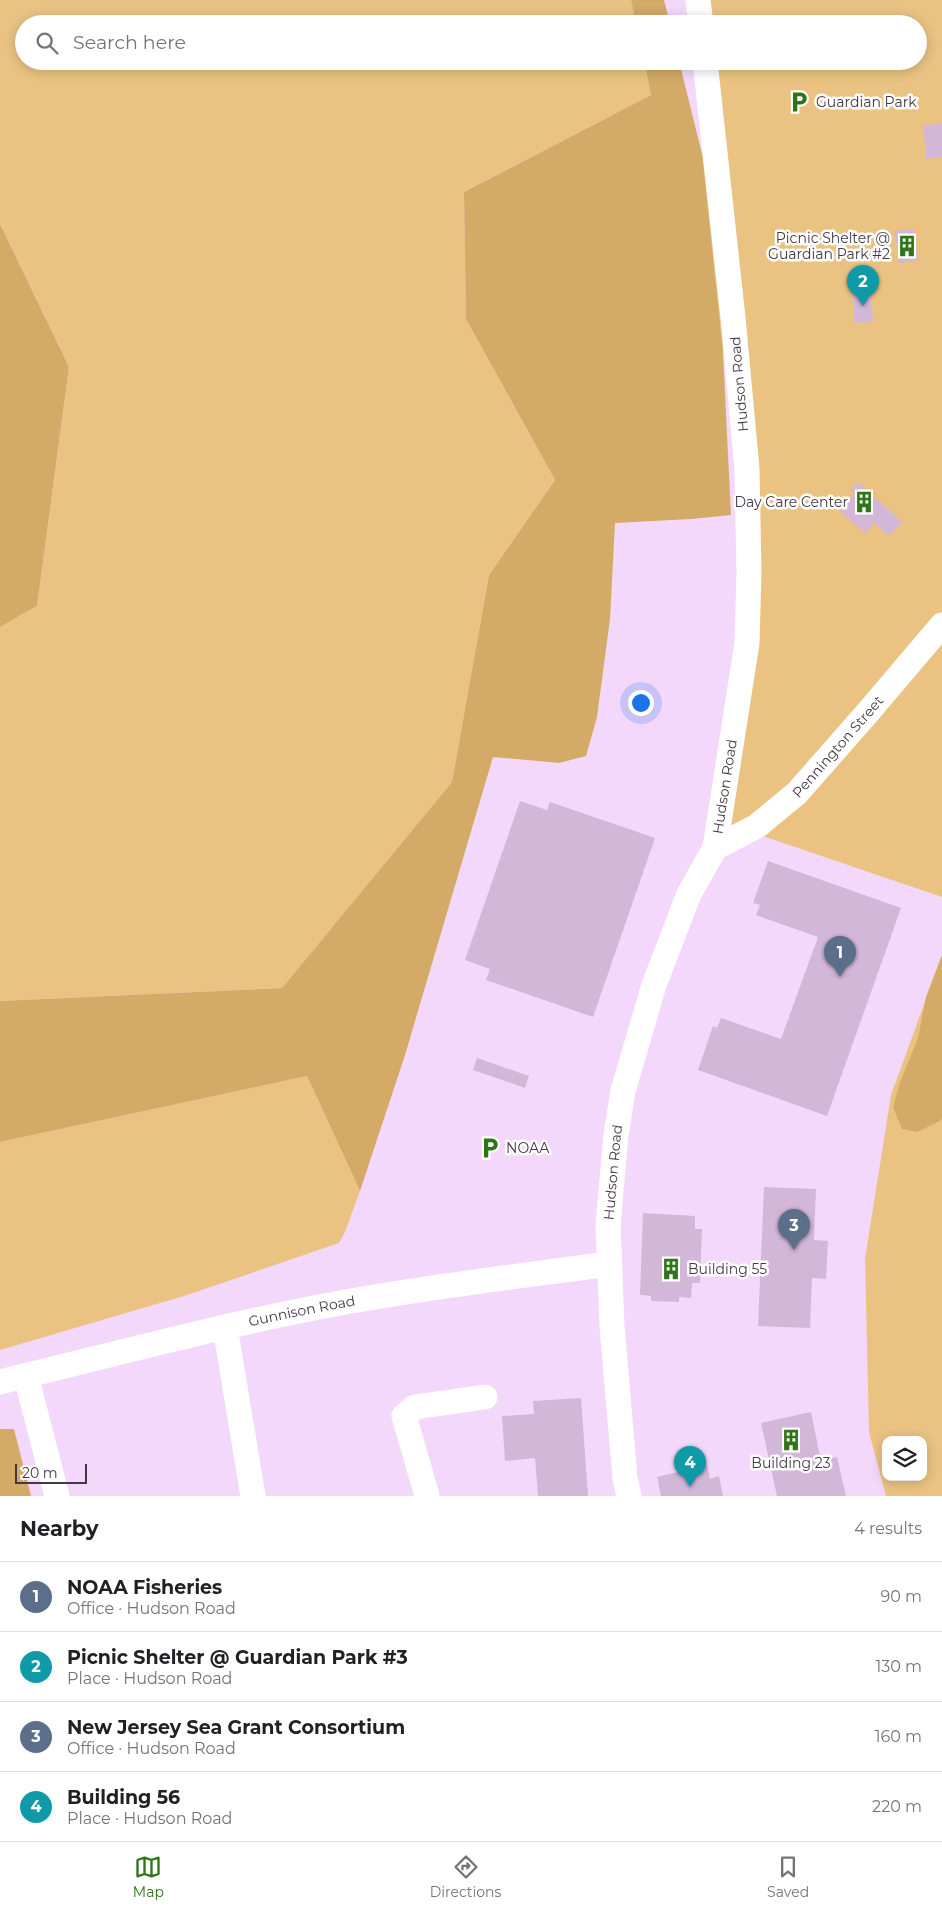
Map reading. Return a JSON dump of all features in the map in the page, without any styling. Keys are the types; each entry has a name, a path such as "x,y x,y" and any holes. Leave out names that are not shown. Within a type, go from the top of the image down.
{"street":[{"path":"698,0 700,15"},
{"name":"Hudson Road","path":"629,1496 625,1478 612,1326 609,1264 608,1225 614,1153 623,1090 654,985 689,894 715,848 747,643 749,573 747,469 706,70"},
{"name":"Pennington Street","path":"715,848 757,826 797,793 869,712 942,625"},
{"name":"Gunnison Road","path":"0,1382 225,1327 325,1306 425,1289 609,1264"},
{"path":"225,1327 253,1496"},
{"path":"26,1376 57,1496"},
{"path":"427,1496 404,1416 415,1408 485,1397"}],"shaded area":[{"path":"0,0 631,0 634,15 15,15 15,70 646,70 651,95 464,192 466,319 555,480 489,575 452,782 282,988 0,1001 0,627 37,606 69,367 0,224"},
{"path":"631,0 664,0 668,15 634,15"},
{"path":"702,0 942,0 942,897 719,821 747,643 736,353 524,366 517,169 718,153 709,70 927,70 927,15 703,15"},
{"path":"646,70 681,70 702,154 723,353 731,515 615,523 610,619 597,717 586,756 559,763 493,757 405,1055 360,1191 307,1076 0,1142 0,1001 282,988 452,782 489,575 555,480 466,319 464,192 651,95"},
{"path":"0,224 69,367 37,606 0,627"},
{"path":"942,955 942,1496 886,1496 882,1481 927,1481 927,1436 882,1436 882,1481 869,1432 865,1259 891,1095"},
{"path":"942,955 942,1118 940,1121 917,1132 902,1129 893,1107 900,1082 918,1038 926,997"},
{"path":"307,1076 360,1191 339,1243 184,1296 0,1350 0,1142"},
{"path":"0,1429 14,1429 31,1496 0,1496"}],"building":[{"path":"942,124 942,157 926,159 923,125"},
{"name":"Picnic Shelter @ Guardian Park #2","path":"914,229 918,261 899,263 895,231"},
{"path":"871,290 873,322 854,323 853,291"},
{"name":"Day Care Center","path":"858,482 902,522 889,536 874,523 865,533 840,511 855,494 851,490"},
{"path":"520,801 547,810 550,802 655,838 593,1017 486,980 490,969 465,960"},
{"path":"768,861 901,908 827,1116 698,1070 713,1026 717,1028 721,1018 781,1039 818,937 756,915 760,905 753,903"},
{"path":"477,1058 529,1076 525,1088 473,1070"},
{"path":"764,1187 816,1189 814,1240 828,1241 826,1279 812,1278 810,1328 758,1326"},
{"name":"Building 55","path":"643,1213 695,1216 695,1229 702,1229 700,1283 692,1283 691,1298 679,1297 679,1302 651,1301 651,1296 640,1295"},
{"path":"581,1398 588,1496 538,1496 535,1458 505,1461 502,1416 534,1414 533,1401"},
{"name":"Building 23","path":"811,1412 821,1461 837,1457 846,1496 777,1496 761,1423"},
{"path":"707,1465 710,1479 719,1476 723,1496 661,1496 657,1477"}],"place":[{"name":"Guardian Park","path":"799,102"},
{"name":"Picnic Shelter @ Guardian Park #2","path":"907,246"},
{"name":"Picnic Shelter @ Guardian Park #3","path":"863,306"},
{"name":"Day Care Center","path":"864,502"},
{"name":"NOAA Fisheries","path":"840,977"},
{"name":"NOAA","path":"490,1148"},
{"name":"New Jersey Sea Grant Consortium","path":"794,1250"},
{"name":"Building 55","path":"671,1269"},
{"name":"Building 23","path":"791,1440"},
{"name":"Building 56","path":"690,1487"}]}
